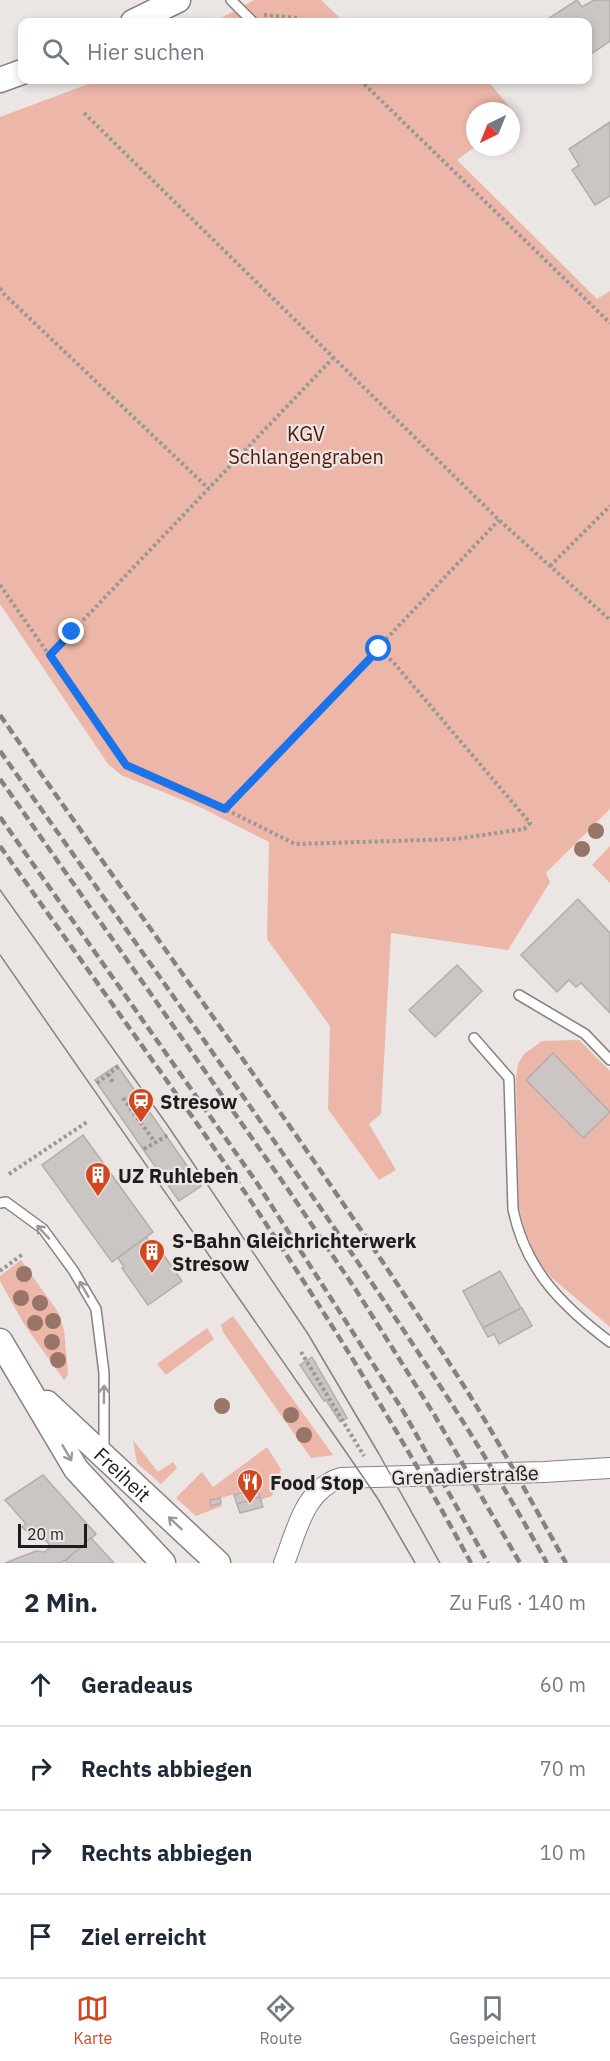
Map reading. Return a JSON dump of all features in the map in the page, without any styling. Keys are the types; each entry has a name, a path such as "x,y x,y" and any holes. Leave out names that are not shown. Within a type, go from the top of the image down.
{"street":[{"path":"142,18 178,0"},
{"name":"Freiheit","path":"0,1341 76,1469 163,1563"},
{"name":"Freiheit","path":"27,1384 209,1560"},
{"name":"Grenadierstraße","path":"284,1563 312,1497 325,1484 341,1478 610,1468"}],"lane":[{"path":"231,0 249,18"},
{"path":"519,995 585,1034 610,1060"},
{"path":"474,1038 509,1078 513,1209 516,1227 533,1265 545,1283 610,1342"},
{"path":"0,1203 6,1202 43,1229 73,1270 96,1309 104,1373 104,1457"}],"path":[{"path":"260,15 297,18"},
{"path":"364,84 610,323"},
{"path":"84,113 499,520 610,620"},
{"path":"0,288 209,489"},
{"path":"50,655 334,358"},
{"path":"550,566 610,506"},
{"path":"225,809 499,520"},
{"path":"0,585 126,765 225,809 295,844 456,839 524,829 530,823 394,663 379,649"},
{"path":"97,1083 119,1066"},
{"path":"108,1074 113,1083"},
{"path":"123,1098 154,1142"},
{"path":"9,1174 87,1122"},
{"path":"144,1149 168,1135"},
{"path":"0,1271 23,1254"},
{"path":"301,1352 377,1477"}],"green space":[{"path":"254,0 321,0 340,18 221,18"},
{"name":"KGV Schlangengraben","path":"88,84 490,84 505,102 466,102 466,154 457,160 597,299 610,291 610,809 546,873 550,882 508,950 391,933 381,1114 369,1124 396,1170 379,1180 328,1109 330,1026 267,939 269,842 200,807 121,775 108,764 0,604 0,117"},
{"path":"610,846 610,883 592,865"},
{"path":"579,1040 610,1071 610,1327 552,1278 538,1262 519,1208 516,1079 518,1064 524,1054 542,1041"},
{"path":"21,1260 58,1312 64,1330 68,1375 64,1380 24,1324 0,1281 0,1276"},
{"path":"233,1316 333,1455 311,1458 223,1332 221,1325"},
{"path":"207,1328 214,1339 166,1375 157,1364"},
{"path":"133,1440 158,1472 173,1462 177,1468 161,1484 137,1463"},
{"path":"267,1447 281,1469 272,1496 260,1500 256,1488 210,1501 211,1506 221,1503 222,1506 196,1516 176,1498 202,1472 213,1487"}],"building":[{"path":"577,0 582,7 594,0 610,0 610,41 592,53 592,18 549,18"},
{"path":"610,122 610,196 595,205 572,170 579,165 569,149"},
{"path":"578,899 610,933 610,1013 581,983 576,987 569,980 557,992 521,955"},
{"path":"457,965 482,991 435,1037 409,1010"},
{"path":"553,1053 610,1112 583,1138 526,1080"},
{"path":"117,1065 201,1186 179,1201 95,1080"},
{"name":"UZ Ruhleben","path":"83,1135 153,1232 112,1262 42,1165"},
{"name":"S-Bahn Gleichrichterwerk Stresow","path":"146,1237 153,1246 156,1244 182,1281 148,1305 122,1268 124,1267 118,1258"},
{"path":"500,1271 521,1308 483,1328 463,1291"},
{"path":"521,1308 532,1326 499,1344 494,1334 488,1337 483,1328"},
{"path":"312,1357 347,1418 340,1422 300,1365"},
{"path":"43,1475 96,1534 68,1559 60,1563 5,1563 36,1551 45,1552 51,1546 44,1539 41,1541 34,1533 31,1535 22,1527 26,1524 5,1500"},
{"path":"257,1488 260,1497 237,1504 234,1495"},
{"name":"Food Stop","path":"260,1497 263,1507 240,1513 237,1504"},
{"path":"220,1498 221,1503 211,1506 210,1500"},
{"path":"91,1538 114,1563 68,1563 65,1561"}],"tram line":[{"path":"0,890 168,1126 308,1334 440,1563"},
{"path":"0,955 348,1455 378,1499 415,1563"}],"railway":[{"path":"0,715 288,1123 400,1288 484,1419 566,1563"},
{"path":"0,751 395,1317 489,1463 547,1563"},
{"path":"0,779 356,1290 435,1416 520,1563"},
{"path":"0,817 257,1183 402,1409 488,1563"},
{"path":"0,846 184,1104 274,1236 390,1421 471,1563"}],"place":[{"name":"Stresow","path":"141,1124"},
{"name":"UZ Ruhleben","path":"98,1198"},
{"name":"S-Bahn Gleichrichterwerk Stresow","path":"152,1275"},
{"name":"Food Stop","path":"250,1505"}],"route":[{"path":"72,632 50,655 126,765 225,809 379,649"}]}
